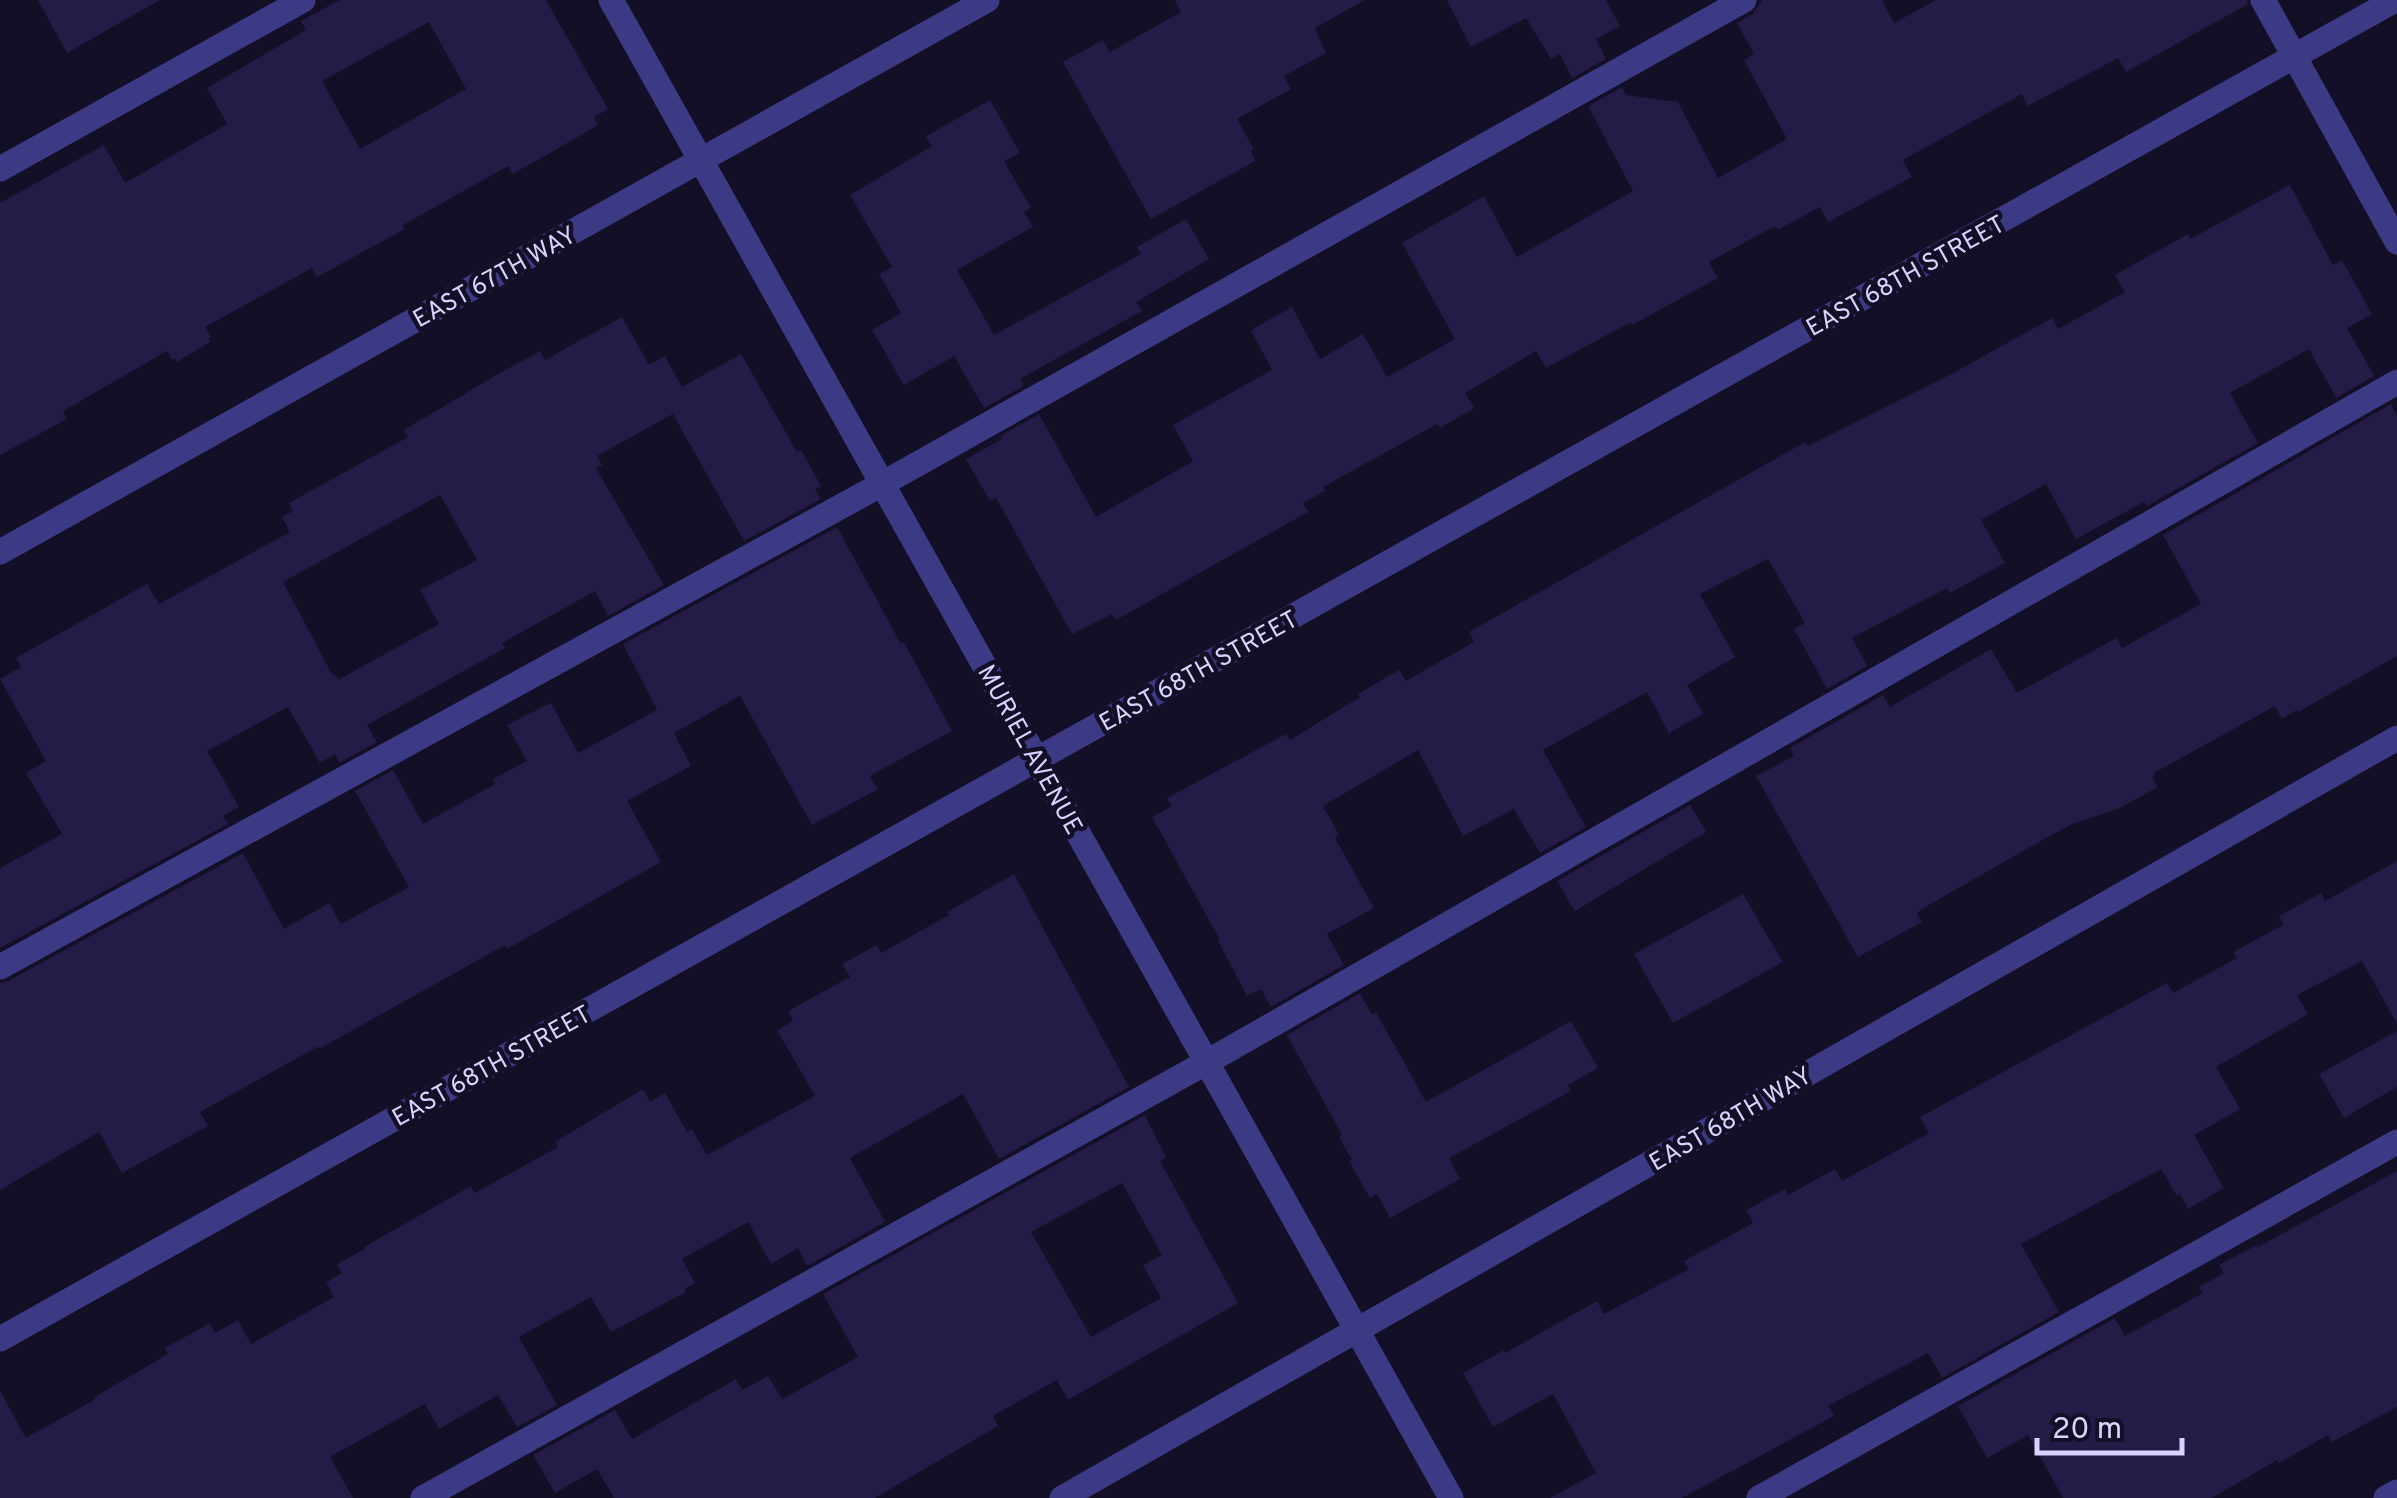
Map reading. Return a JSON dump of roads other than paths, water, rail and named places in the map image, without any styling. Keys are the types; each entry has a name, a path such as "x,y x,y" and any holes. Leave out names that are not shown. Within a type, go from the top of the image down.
{"street":[{"path":"0,169 303,0"},
{"name":"MURIEL AVENUE","path":"611,0 1451,1498"},
{"name":"EAST 67TH WAY","path":"0,552 987,0"},
{"path":"0,967 882,484 1744,0"},
{"path":"2263,0 2397,242"},
{"name":"EAST 68TH STREET","path":"0,1339 2396,0"},
{"path":"423,1498 1207,1062 2397,382"},
{"name":"EAST 68TH WAY","path":"1062,1498 2397,738"},
{"path":"1759,1498 2397,1142"},
{"path":"2386,1498 2397,1492"}]}
